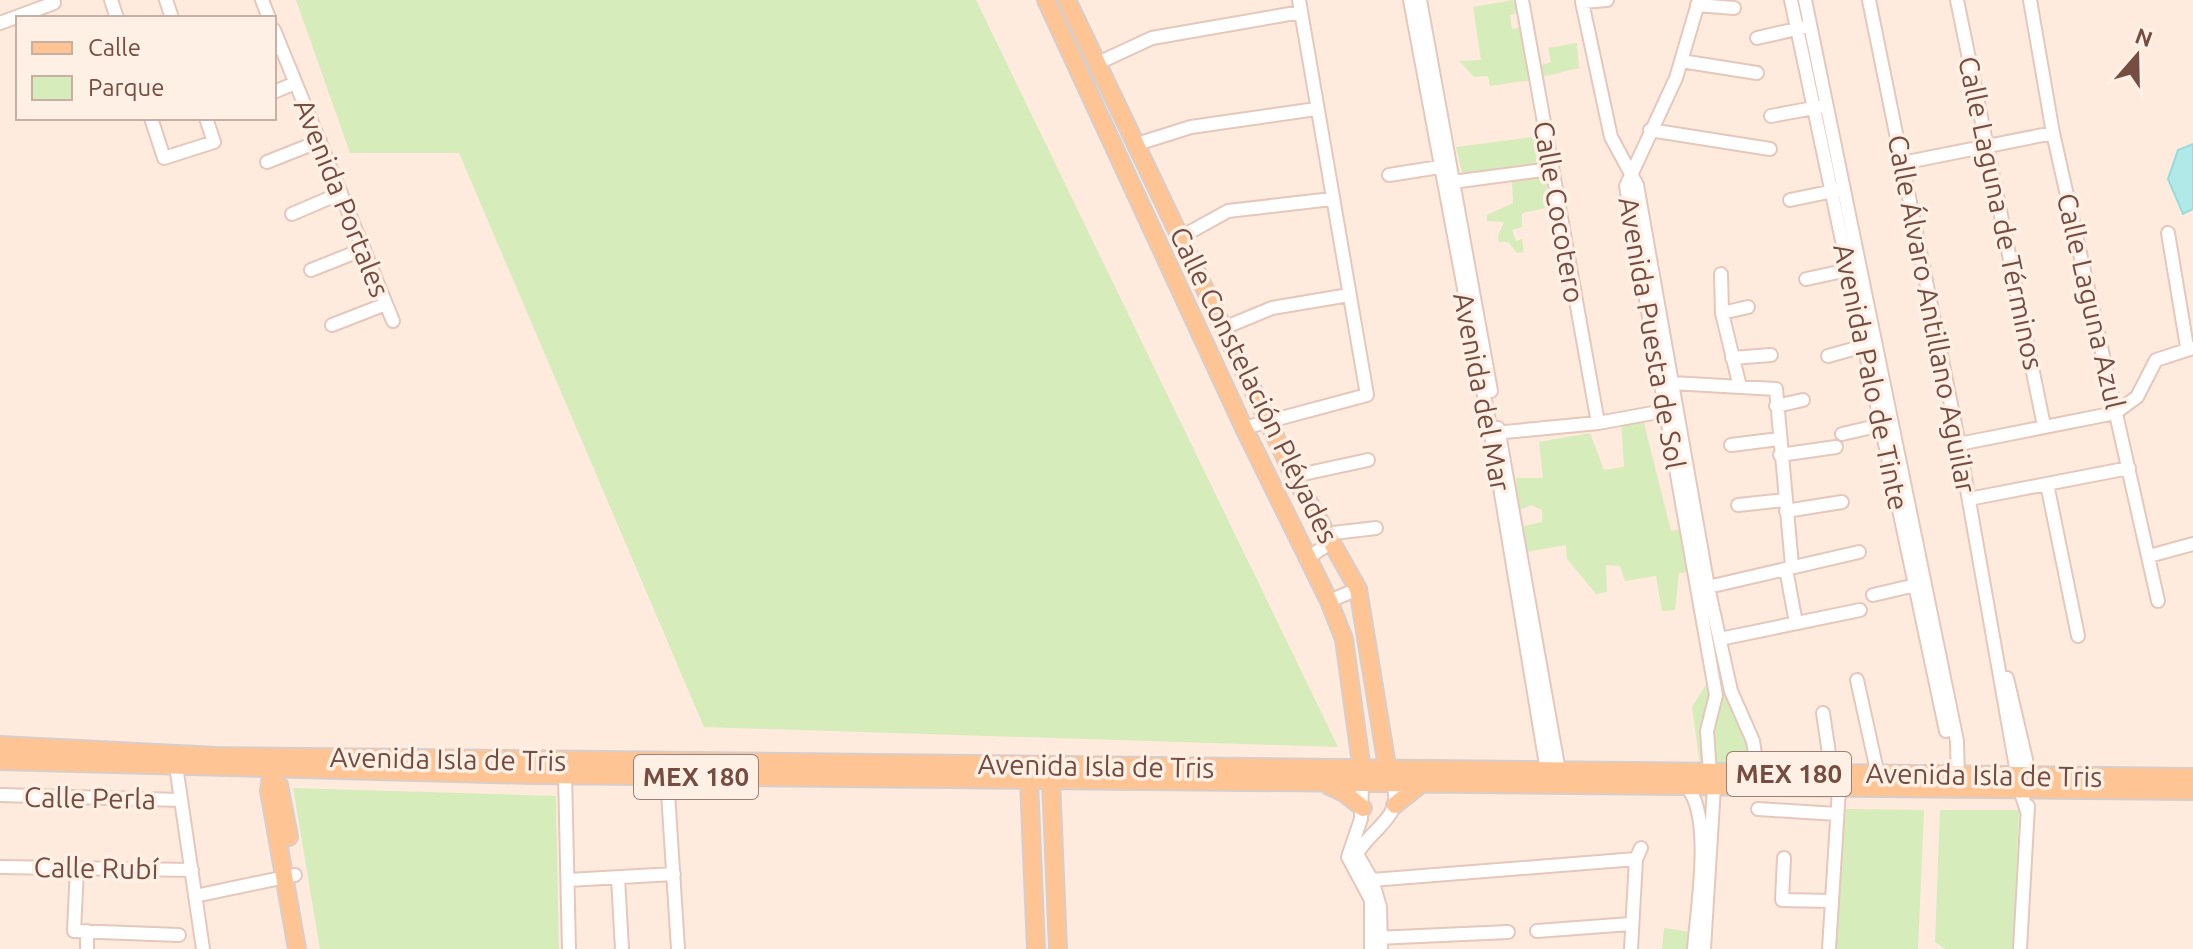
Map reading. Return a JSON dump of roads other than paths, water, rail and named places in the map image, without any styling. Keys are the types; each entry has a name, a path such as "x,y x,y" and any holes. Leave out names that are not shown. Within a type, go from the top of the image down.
{"main road":[{"name":"Calle Constelación Pléyades","path":"1046,0 1244,428 1329,601 1344,639 1364,776"},
{"name":"Calle Constelación Pléyades","path":"1067,0 1226,327 1294,476 1358,589 1388,776"},
{"name":"Avenida Isla de Tris","path":"0,745 297,763 1958,783 2193,777"},
{"name":"Avenida Isla de Tris","path":"0,761 176,766 256,762"},
{"path":"256,762 269,791 308,949"},
{"path":"256,762 269,791"},
{"path":"256,762 282,802"},
{"name":"Avenida Isla de Tris","path":"297,763 667,777 1323,784 1364,776"},
{"path":"297,763 282,802 297,949"},
{"name":"Avenida Isla de Tris","path":"1835,781 1878,775 1958,783"},
{"name":"Avenida Isla de Tris","path":"1388,776 1422,784 1554,778 1687,787 1712,780"},
{"path":"1029,781 1036,949"},
{"path":"1051,781 1058,949"},
{"name":"Avenida Isla de Tris","path":"2025,783 2193,791"},
{"path":"1323,784 1344,793 1363,808"},
{"path":"1395,805 1422,784"}],"street":[{"name":"Avenida del Mar","path":"1410,0 1495,433 1554,778"},
{"name":"Avenida del Mar","path":"1420,0 1444,166"},
{"name":"Calle Cocotero","path":"1522,0 1598,423"},
{"path":"1607,0 1582,2 1611,137 1630,171"},
{"name":"Avenida Palo de Tinte","path":"1791,0 1804,28 1920,584 1957,741 1954,752 1958,783"},
{"name":"Avenida Palo de Tinte","path":"1804,28 1805,0"},
{"name":"Calle Álvaro Antillano Aguilar","path":"1869,0 2025,783 2027,811 2020,949"},
{"name":"Calle Laguna de Términos","path":"1957,0 2044,426"},
{"name":"Calle Laguna Azul","path":"2030,0 2053,133 2158,601"},
{"path":"18,16 54,2"},
{"path":"1630,171 1681,61 1698,3 1734,8"},
{"path":"1098,63 1152,38 1300,6 1367,395 1244,428"},
{"path":"1757,38 1804,28"},
{"name":"Avenida Portales","path":"276,35 393,321"},
{"path":"1681,61 1757,73"},
{"path":"276,91 295,83"},
{"path":"1771,116 1820,106"},
{"path":"1137,144 1191,127 1316,109"},
{"path":"152,120 164,158 214,142 207,120"},
{"path":"1650,130 1770,149"},
{"path":"1902,163 2053,133"},
{"path":"267,162 320,141"},
{"path":"1389,175 1444,166"},
{"path":"1447,183 1550,169"},
{"name":"Avenida Puesta de Sol","path":"1630,171 1626,186 1640,235 1653,304 1663,364 1664,411 1716,695 1707,731 1712,780 1705,828"},
{"name":"Avenida del Mar","path":"1447,183 1448,248 1495,433"},
{"path":"1790,200 1838,190"},
{"path":"292,214 341,193"},
{"path":"1181,237 1228,211 1332,199"},
{"path":"1959,444 2115,413 2137,397 2156,360 2190,348 2168,233"},
{"path":"311,270 364,249"},
{"path":"1806,279 1854,268"},
{"path":"1721,274 1722,313 1740,387"},
{"path":"1226,327 1272,308 1349,295"},
{"path":"332,325 386,304"},
{"path":"1722,313 1748,307"},
{"path":"1828,356 1870,344"},
{"path":"1732,358 1771,355"},
{"name":"Avenida Puesta de Sol","path":"1663,364 1672,383 1708,587 1731,691 1753,741 1755,781"},
{"path":"1672,383 1776,389 1796,623"},
{"path":"1776,406 1803,400"},
{"path":"1495,433 1598,423 1664,411"},
{"path":"1842,434 1887,424"},
{"path":"1731,445 1779,439"},
{"path":"1780,455 1836,447"},
{"path":"1294,476 1368,460"},
{"path":"1969,499 2129,468"},
{"path":"2047,484 2078,636"},
{"path":"1738,505 1842,502"},
{"path":"1306,559 1328,538 1376,528"},
{"path":"2149,556 2193,544"},
{"path":"1708,587 1859,552"},
{"path":"1873,595 1920,584"},
{"path":"1329,601 1358,589"},
{"path":"1720,639 1860,610"},
{"path":"1776,627 1779,641"},
{"path":"1857,680 1878,775"},
{"path":"1716,695 1731,691"},
{"path":"1823,713 1835,781 1837,814 1829,949"},
{"path":"176,766 203,949"},
{"path":"565,775 569,949"},
{"path":"1364,776 1363,808 1348,857 1371,900 1376,944"},
{"path":"1376,944 1380,907 1372,880 1357,854 1395,805 1396,793 1388,776"},
{"path":"667,777 678,949"},
{"path":"1687,787 1699,805 1705,828 1704,949"},
{"name":"Calle Perla","path":"0,795 181,800"},
{"path":"1758,809 1837,814"},
{"path":"1372,880 1639,853 1630,924 1631,949"},
{"path":"1694,949 1704,854"},
{"path":"1784,858 1782,900 1832,901"},
{"name":"Calle Rubí","path":"0,867 192,870"},
{"path":"77,868 81,931 87,949"},
{"path":"568,880 674,874"},
{"path":"195,896 290,876"},
{"path":"618,878 622,949"},
{"path":"1537,931 1630,924"},
{"path":"81,931 179,935"},
{"path":"1376,944 1508,932"}],"water":[{"path":"2193,144 2193,209 2183,214 2168,179 2178,150"}]}
